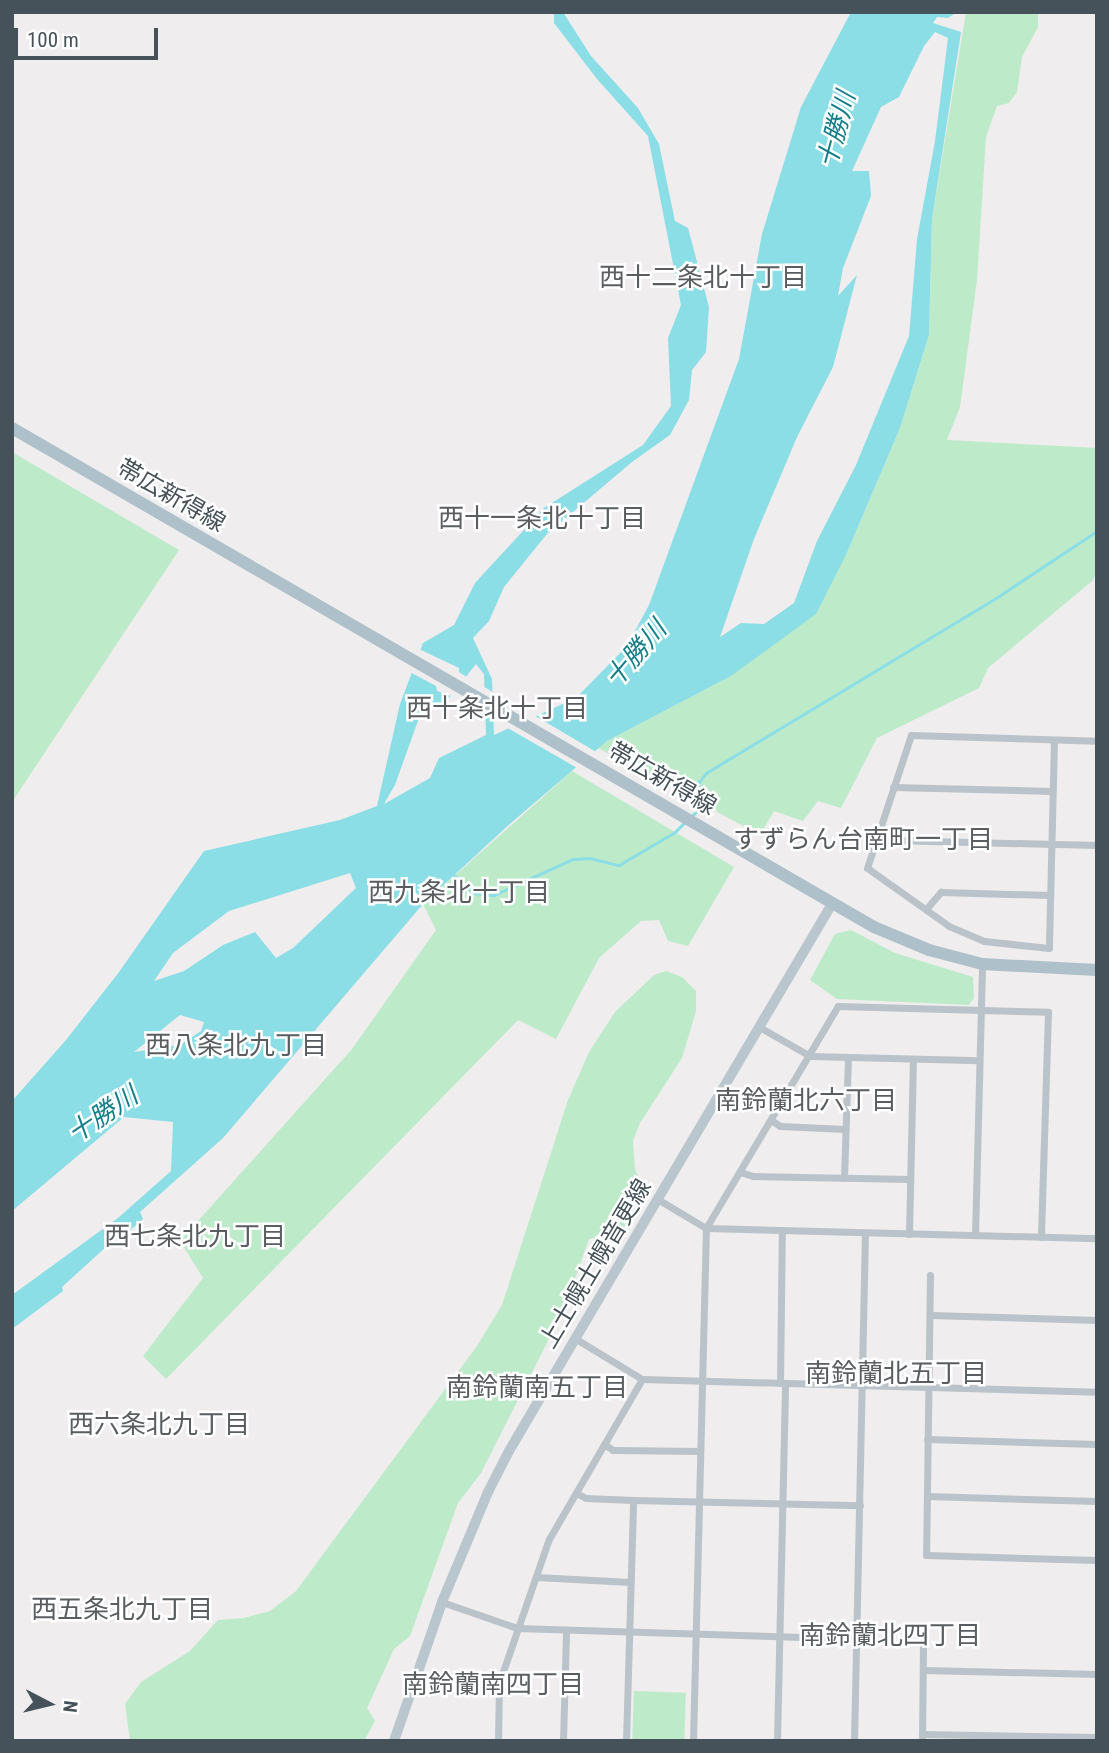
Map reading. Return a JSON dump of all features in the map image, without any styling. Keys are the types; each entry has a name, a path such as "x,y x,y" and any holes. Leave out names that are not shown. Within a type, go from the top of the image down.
{"main road":[{"name":"帯広新得線","path":"12,428 874,927 929,950 982,964 1097,970"},
{"name":"上士幌士幌音更線","path":"394,1741 442,1602 493,1482 833,902"}],"street":[{"path":"1054,740 1049,948 1006,946 984,941 949,926 867,868 911,735 1097,741"},
{"path":"893,787 1052,791"},
{"path":"877,836 889,840 1097,845"},
{"path":"926,909 941,892 1050,895"},
{"path":"975,1235 982,964"},
{"path":"693,1741 706,1228 838,1006 1048,1012 1041,1237"},
{"path":"761,1028 810,1056 979,1060"},
{"path":"844,1178 848,1057"},
{"path":"909,1234 913,1059"},
{"path":"771,1120 780,1126 845,1129"},
{"path":"740,1172 753,1177 910,1179"},
{"path":"659,1200 706,1228 1097,1238"},
{"path":"777,1741 783,1504 782,1230"},
{"path":"855,1741 865,1233"},
{"path":"930,1275 926,1555 1097,1560"},
{"path":"930,1315 1097,1320"},
{"path":"576,1339 642,1380 1097,1392"},
{"path":"498,1741 499,1683 549,1539 642,1380"},
{"path":"927,1438 1097,1444"},
{"path":"604,1444 613,1450 700,1451"},
{"path":"576,1493 586,1498 633,1500 860,1505"},
{"path":"927,1496 1097,1501"},
{"path":"626,1741 633,1500"},
{"path":"536,1577 630,1582"},
{"path":"442,1602 517,1628 858,1639"},
{"path":"563,1741 566,1631"},
{"path":"923,1641 922,1737 1097,1737"},
{"path":"923,1670 1097,1674"}],"green space":[{"path":"966,12 1038,12 1038,27 1022,57 1017,92 1009,103 997,106 986,137 977,280 960,407 947,440 1097,448 1097,573 1092,581 988,668 979,688 877,738 841,808 818,801 803,821 774,811 760,835 598,748 731,676 846,555 900,428 929,335 932,219"},
{"path":"12,452 179,550 12,802"},
{"path":"572,771 734,867 688,946 668,941 659,920 641,921 599,958 556,1039 518,1020 166,1379 143,1356 203,1278 180,1241 352,1049 436,930 423,904"},
{"path":"851,930 895,953 973,977 974,998 969,1005 837,999 810,980 835,934"},
{"path":"666,971 682,977 696,991 696,1011 682,1058 640,1123 633,1141 635,1169 644,1191 624,1231 589,1239 565,1307 481,1473 458,1503 410,1636 394,1649 367,1708 375,1721 364,1741 130,1741 125,1704 141,1682 190,1651 218,1620 244,1618 270,1611 296,1591 477,1346 502,1305 568,1100 589,1052 615,1012 654,975"},
{"path":"634,1691 686,1693 684,1741 632,1741"}],"water":[{"name":"十勝川","path":"554,12 563,12 591,56 638,108 659,144 675,221 688,228 709,307 706,352 692,370 689,400 670,435 632,462 547,534 504,587 489,621 473,638 492,679 494,735 576,698 627,646 649,605 739,359 762,234 801,107 851,12 957,12 948,18 937,17 933,23 961,32 932,219 929,335 900,428 846,555 816,614 731,676 607,741 512,822 423,904 223,1138 140,1212 143,1219 125,1235 118,1236 62,1287 63,1291 12,1329 12,1295 118,1218 171,1171 173,1122 124,1117 12,1211 12,1101 66,1040 119,972 204,851 340,820 377,806 400,704 423,643 454,625 475,583 544,508 643,445 671,406 668,338 681,305 648,136 597,79 554,23","holes":["935,32 948,38 935,141 917,239 909,336 856,465 817,541 794,603 764,624 741,623 720,637 754,539 797,437 833,367 857,275 838,296 843,268 871,196 869,171 852,171 881,107 899,97 924,46","476,664 484,674 486,735 439,758 430,778 384,804 395,785 419,718 449,698","350,873 356,888 293,948 276,958 255,932 223,945 184,971 154,981 173,953 229,911","180,1015 204,1022 201,1031 180,1045 134,1052"]}],"pier":[{"path":"417,648 459,668 459,672 468,678 454,697 437,691 436,686 408,671"},
{"path":"481,685 496,694 497,722 482,713"},
{"path":"532,714 598,753 579,769 506,727"}],"waterway":[{"path":"692,816 698,810 699,782 706,773 999,596 1097,531"},
{"path":"452,873 474,893 494,895 573,859 590,858 619,865 675,832 684,823"}],"district":[{"name":"西十二条北十丁目","path":"703,278"},
{"name":"西十一条北十丁目","path":"542,519"},
{"name":"西十条北十丁目","path":"497,709"},
{"name":"すずらん台南町一丁目","path":"863,840"},
{"name":"西九条北十丁目","path":"459,893"},
{"name":"西八条北九丁目","path":"236,1046"},
{"name":"南鈴蘭北六丁目","path":"806,1101"},
{"name":"西七条北九丁目","path":"195,1237"},
{"name":"南鈴蘭北五丁目","path":"896,1374"},
{"name":"南鈴蘭南五丁目","path":"537,1388"},
{"name":"西六条北九丁目","path":"159,1425"},
{"name":"西五条北九丁目","path":"122,1610"},
{"name":"南鈴蘭北四丁目","path":"890,1636"},
{"name":"南鈴蘭南四丁目","path":"493,1685"}]}
